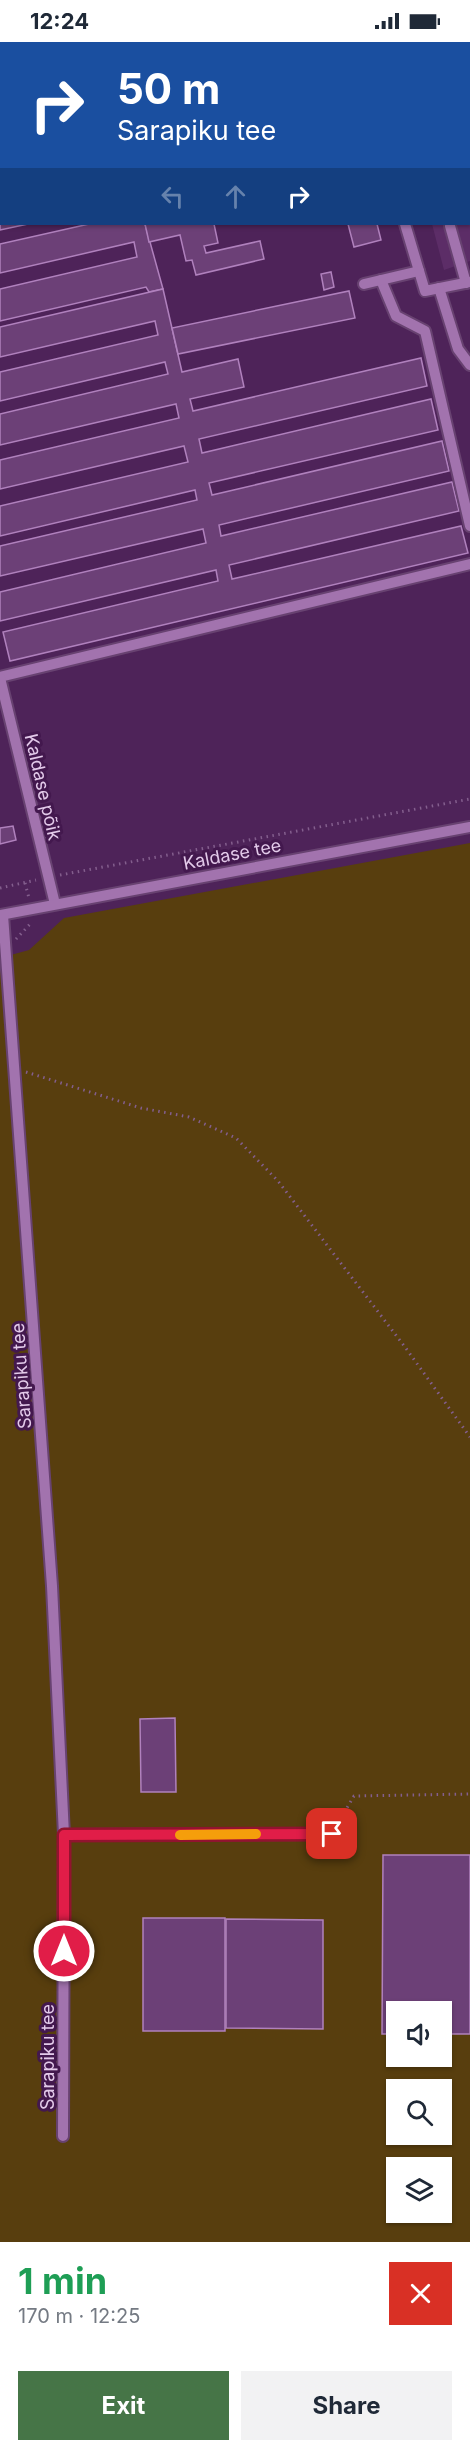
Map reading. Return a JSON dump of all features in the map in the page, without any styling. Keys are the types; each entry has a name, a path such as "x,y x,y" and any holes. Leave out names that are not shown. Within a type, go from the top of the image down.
{"street":[{"path":"405,225 425,291 468,282 450,226"},
{"path":"364,285 419,271"},
{"path":"381,280 396,315 425,332 470,526"},
{"path":"440,288 458,349 470,365"},
{"path":"0,678 470,564"},
{"name":"Kaldase põik","path":"0,678 55,904"},
{"name":"Kaldase tee","path":"2,915 470,826"},
{"name":"Sarapiku tee","path":"2,915 51,1574 64,1835 63,2136"},
{"path":"64,1835 332,1834"}],"path":[{"path":"0,888 470,799"},
{"path":"15,1069 141,1108 189,1117 236,1138 278,1181 405,1347 470,1437"},
{"path":"332,1834 354,1796 397,1793 470,1794"}],"shaded area":[{"path":"432,225 470,225 470,261 444,270"},
{"path":"470,843 470,2242 0,2242 0,958 29,950 64,918"}],"building":[{"path":"0,225 23,225 0,230"},
{"path":"85,225 145,225 163,289 149,292 146,287 0,321 0,289 137,257 134,242 0,273 0,244"},
{"path":"145,225 214,225 218,243 204,246 206,253 260,241 264,259 196,275 192,260 186,261 180,235 149,242"},
{"path":"348,225 377,225 381,240 354,247"},
{"path":"331,272 334,287 324,290 321,274"},
{"path":"163,289 182,372 238,359 244,387 190,399 193,411 421,358 427,386 199,439 202,453 431,399 438,430 209,483 212,495 442,441 449,471 219,525 221,536 452,482 459,511 229,565 232,579 461,526 468,553 10,661 3,632 218,581 216,570 0,621 0,592 206,543 203,529 0,576 0,546 197,500 195,490 0,536 0,506 188,462 184,446 0,489 0,460 179,418 176,404 0,445 0,414 168,374 165,362 0,401 0,372 158,335 155,321 0,357 0,327"},
{"path":"349,291 355,318 178,354 172,328"},
{"path":"13,826 16,840 0,844 0,828"},
{"path":"175,1718 176,1792 141,1792 140,1719"},
{"path":"383,1855 470,1855 470,2034 452,2034 452,2001 386,2001 386,2034 382,2034"},
{"path":"143,1918 225,1918 225,2031 143,2031"},
{"path":"226,1919 323,1920 323,2029 226,2028"}],"slow traffic":[{"path":"180,1835 256,1834"}],"route":[{"path":"64,1951 64,1835 332,1834"}]}
